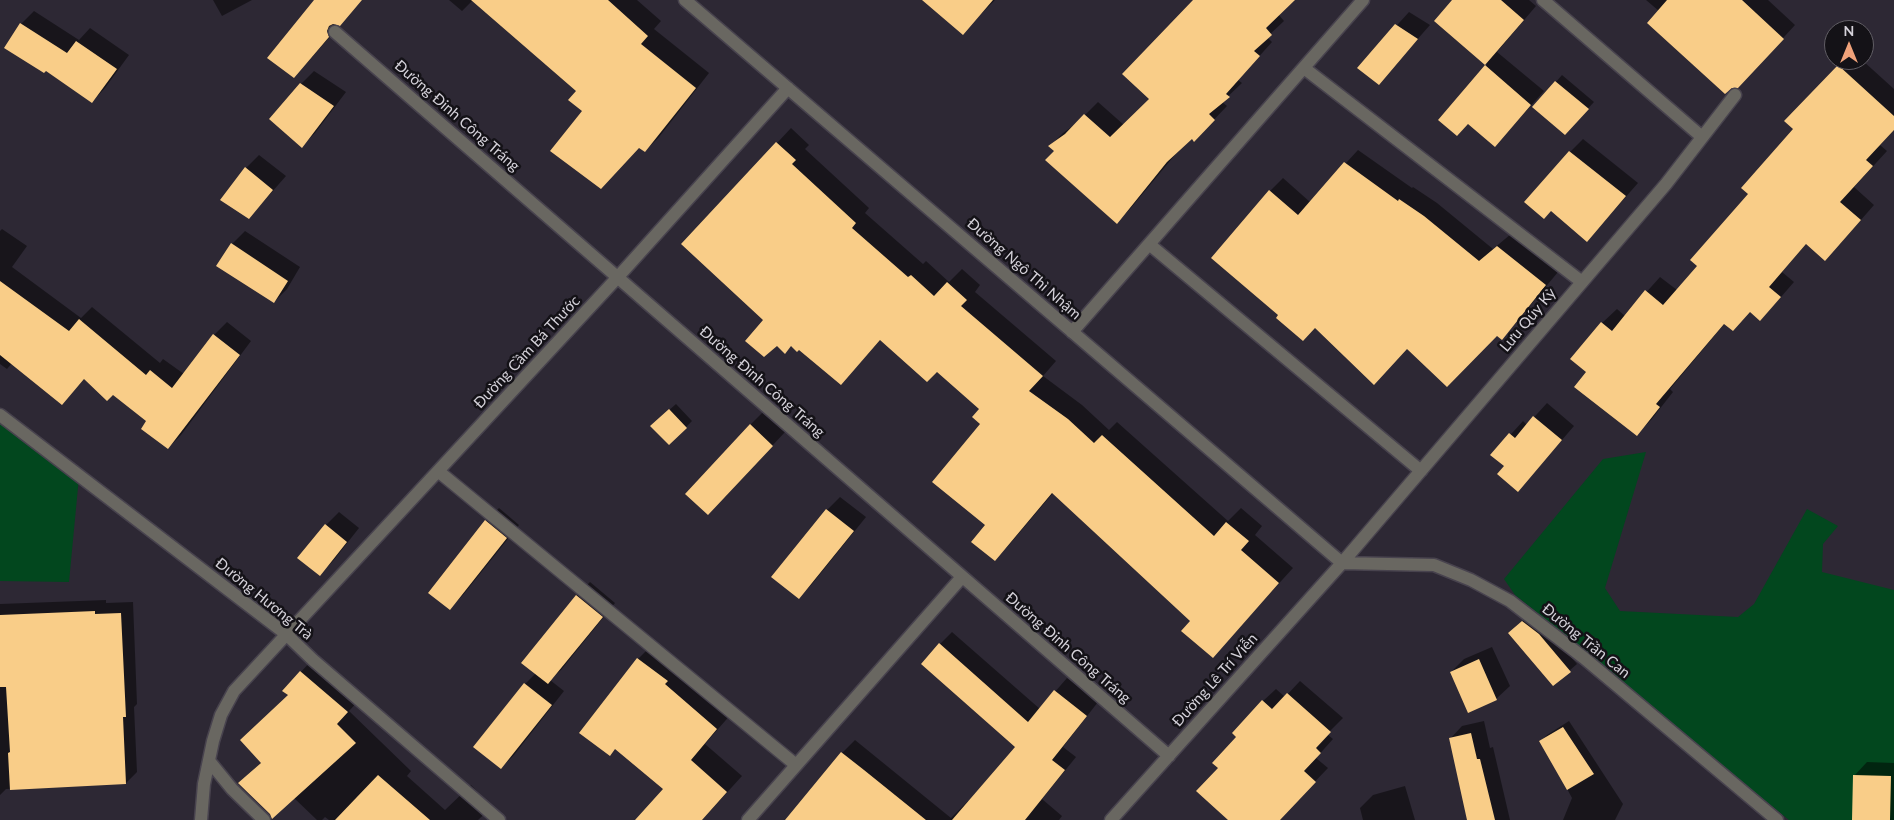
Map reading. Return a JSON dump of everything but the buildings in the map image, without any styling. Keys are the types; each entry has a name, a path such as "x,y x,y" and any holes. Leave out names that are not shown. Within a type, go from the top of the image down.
{"street":[{"name":"Đường Ngô Thì Nhậm","path":"685,0 1342,562"},
{"path":"1072,332 1363,0"},
{"path":"1543,0 1702,138"},
{"name":"Đường Đinh Công Tráng","path":"335,32 1168,756"},
{"path":"1304,68 1582,282"},
{"name":"Đường Cầm Bá Thước","path":"201,820 204,784 213,741 221,715 234,691 618,278 788,88"},
{"name":"Lưu Qúy Kỳ","path":"1342,562 1666,184 1735,96"},
{"path":"1149,244 1421,471"},
{"name":"Đường Hương Trà","path":"0,415 286,634 313,660 498,820"},
{"path":"438,471 796,765"},
{"name":"Đường Lê Trí Viễn","path":"1111,820 1342,562"},
{"name":"Đường Trần Can","path":"1342,562 1434,565 1471,580 1510,602 1584,658 1777,820"},
{"path":"748,820 962,577"},
{"path":"210,762 232,789 264,820"}],"green space":[{"path":"0,421 79,477 69,582 0,581"},
{"path":"1646,452 1605,588 1620,611 1738,617 1754,604 1807,509 1838,526 1823,544 1822,572 1894,590 1894,820 1789,820 1683,734 1588,653 1515,595 1504,579 1603,459"}]}
